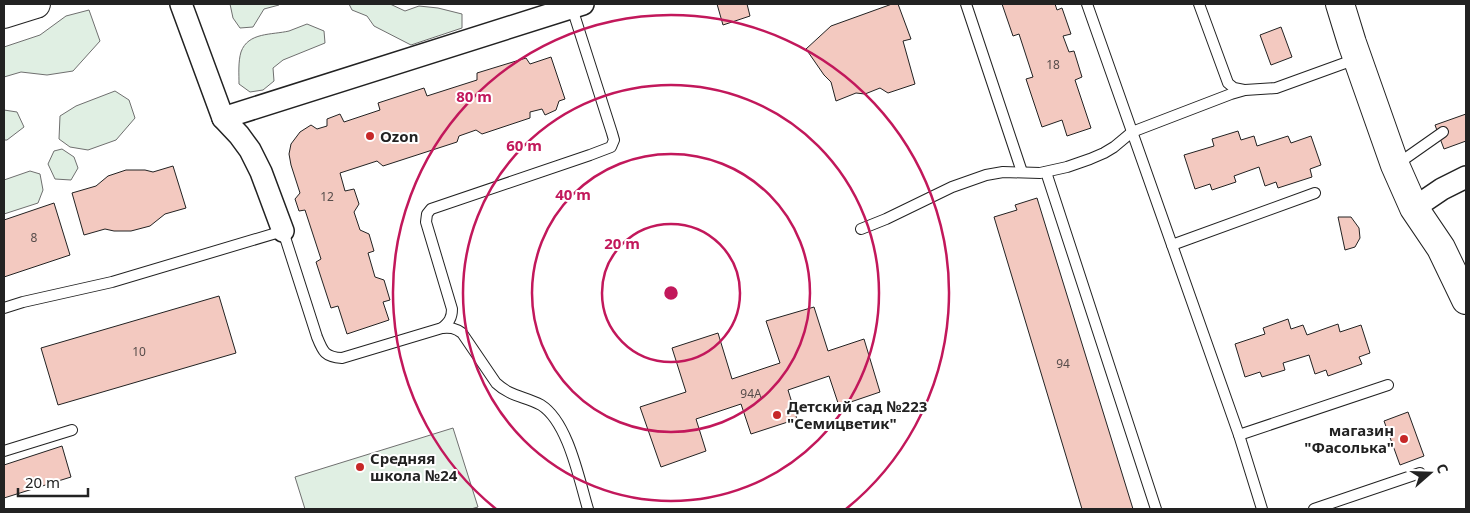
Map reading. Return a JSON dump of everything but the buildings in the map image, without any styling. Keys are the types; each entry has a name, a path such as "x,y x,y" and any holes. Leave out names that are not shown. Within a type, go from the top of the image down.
{"main road":[{"path":"4,14 36,4"},
{"path":"1340,4 1357,59 1395,165 1414,208 1441,248 1466,300"}],"street":[{"path":"181,4 222,118 239,135 250,150 261,172 283,230"},
{"path":"222,118 578,6"},
{"path":"1414,208 1442,189 1466,177"}],"lane":[{"path":"966,4 1022,172"},
{"path":"1087,4 1238,435 1262,509"},
{"path":"1199,4 1228,83 1234,88 1245,90"},
{"path":"442,328 452,316 452,309 426,222 426,214 431,209 598,152 611,146 614,140 578,6"},
{"path":"861,229 952,187 986,175 1003,172 1040,173 1067,167 1104,154 1132,132 1231,94 1245,90 1276,88 1357,59"},
{"path":"1395,165 1442,132"},
{"path":"1046,172 1156,509"},
{"path":"1172,245 1315,193"},
{"path":"4,308 112,282 283,230 322,350 334,358 342,358 442,328 451,327 457,329 462,333 496,383 503,390 540,405 553,415 566,436 588,509"},
{"path":"1238,435 1388,385"},
{"path":"4,451 72,430"},
{"path":"1314,509 1420,473"}],"green space":[{"path":"230,4 279,5 264,9 253,27 240,28 233,18"},
{"path":"349,4 390,4 405,11 419,6 438,8 462,14 462,28 411,45 374,26 367,16 352,10"},
{"path":"89,10 100,41 73,71 47,75 21,72 4,77 4,47 40,35 66,16"},
{"path":"307,24 324,31 325,43 283,60 273,68 274,81 263,90 250,92 239,84 240,56 244,46 249,41 261,36 289,31"},
{"path":"115,91 129,100 135,118 116,140 88,150 70,147 59,139 60,116 76,106"},
{"path":"4,110 17,112 24,127 7,140 4,140"},
{"path":"62,149 74,157 78,168 71,180 55,179 48,164 54,151"},
{"path":"30,171 40,174 43,190 38,203 4,214 4,180"},
{"path":"453,428 478,507 471,509 305,509 295,477"}],"place":[{"name":"Ozon","path":"370,136"},
{"name":"Детский сад №223 \"Семицветик\"","path":"777,415"},
{"name":"магазин \"Фасолька\"","path":"1404,439"},
{"name":"Средняя школа №24","path":"360,467"}]}
